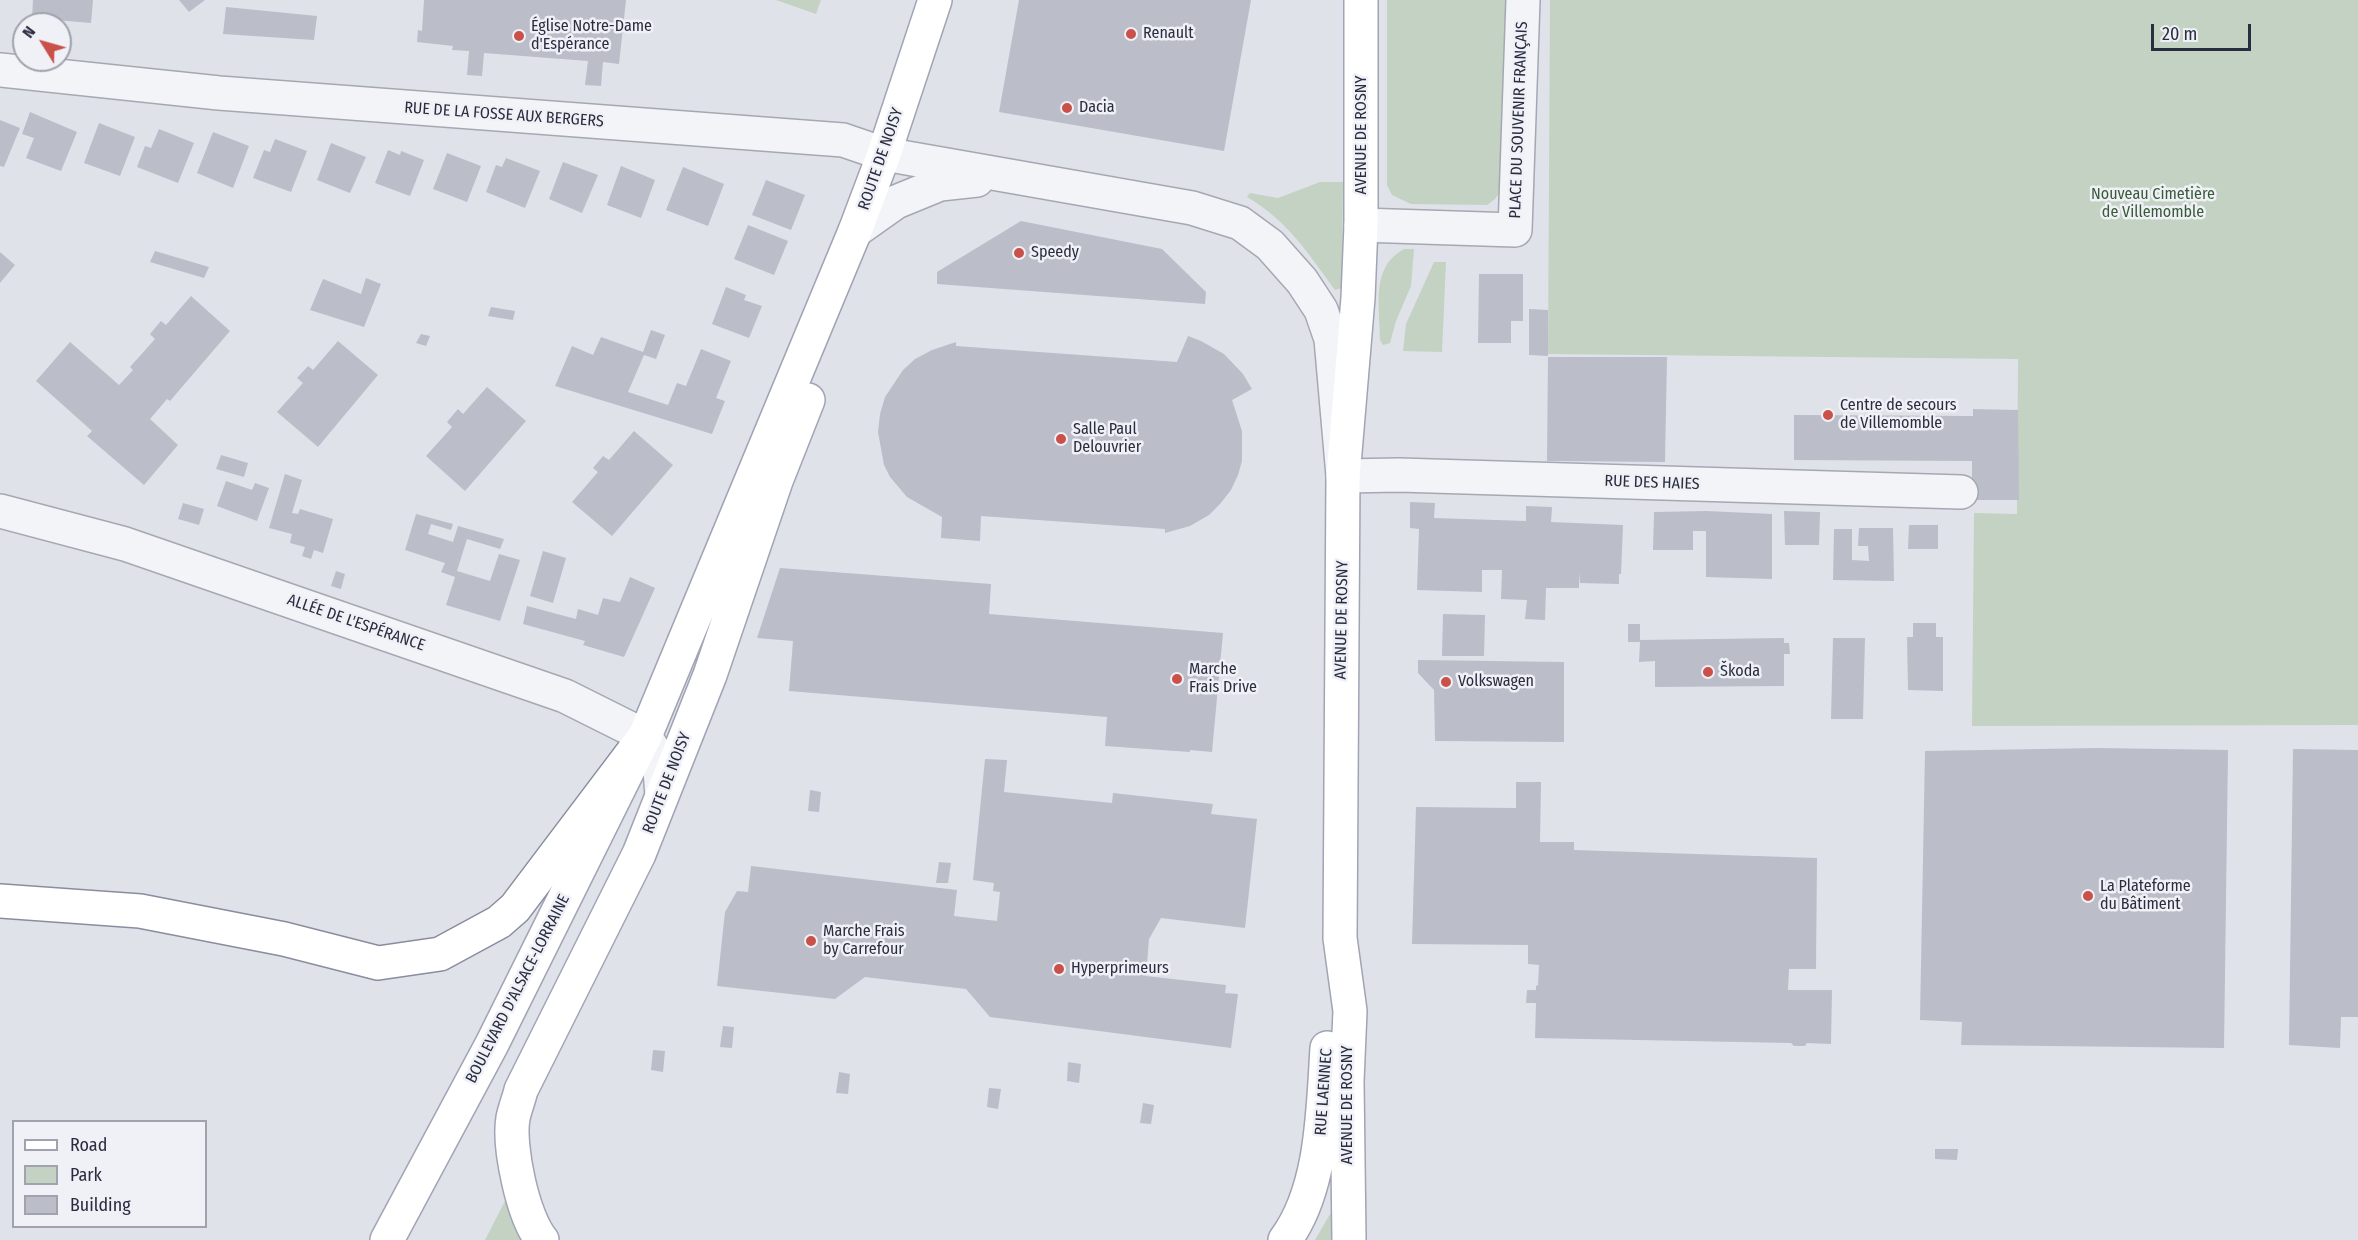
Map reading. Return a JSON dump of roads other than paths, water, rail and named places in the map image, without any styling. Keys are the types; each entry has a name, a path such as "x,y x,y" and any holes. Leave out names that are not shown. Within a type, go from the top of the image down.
{"main road":[{"name":"ROUTE DE NOISY","path":"645,736 855,231 884,154 935,0"},
{"name":"AVENUE DE ROSNY","path":"1349,1240 1347,1081 1350,1011 1340,938 1343,476 1358,298 1361,225 1361,0"},
{"name":"ROUTE DE NOISY","path":"542,1240 525,1208 515,1164 513,1119 521,1090 639,854 710,675 776,481 826,356 819,315"},
{"path":"0,901 141,911 284,939 378,963 440,954 499,922 515,908 645,736"},
{"name":"BOULEVARD D'ALSACE-LORRAINE","path":"387,1240 492,1044 645,736"},
{"name":"RUE LAENNEC","path":"1285,1240 1294,1228 1306,1196 1320,1144 1329,1017 1340,938"}],"street":[{"name":"PLACE DU SOUVENIR FRANÇAIS","path":"1361,225 1515,230 1523,0"},
{"name":"RUE DE LA FOSSE AUX BERGERS","path":"0,70 219,93 843,140 884,154 1192,208 1240,223 1270,245 1302,281 1321,310 1330,339 1343,476"},
{"name":"RUE DE LA FOSSE AUX BERGERS","path":"855,231 896,202 940,184 1005,176"},
{"name":"RUE DES HAIES","path":"1343,476 1423,476 1961,492"},
{"name":"ALLÉE DE L'ESPÉRANCE","path":"0,511 125,544 565,696 645,736"},
{"path":"645,736 659,759 662,795"}],"place":[{"name":"Renault","path":"1131,34"},
{"name":"Église Notre-Dame d'Espérance","path":"519,36"},
{"name":"Dacia","path":"1067,108"},
{"name":"Speedy","path":"1019,253"},
{"name":"Centre de secours de Villemomble","path":"1828,415"},
{"name":"Salle Paul Delouvrier","path":"1061,439"},
{"name":"Škoda","path":"1708,672"},
{"name":"Marche Frais Drive","path":"1177,679"},
{"name":"Volkswagen","path":"1446,682"},
{"name":"La Plateforme du Bâtiment","path":"2088,896"},
{"name":"Marche Frais by Carrefour","path":"811,941"},
{"name":"Hyperprimeurs","path":"1059,969"}],"park label":[{"name":"Nouveau Cimetière de Villemomble","path":"2153,204"}]}
